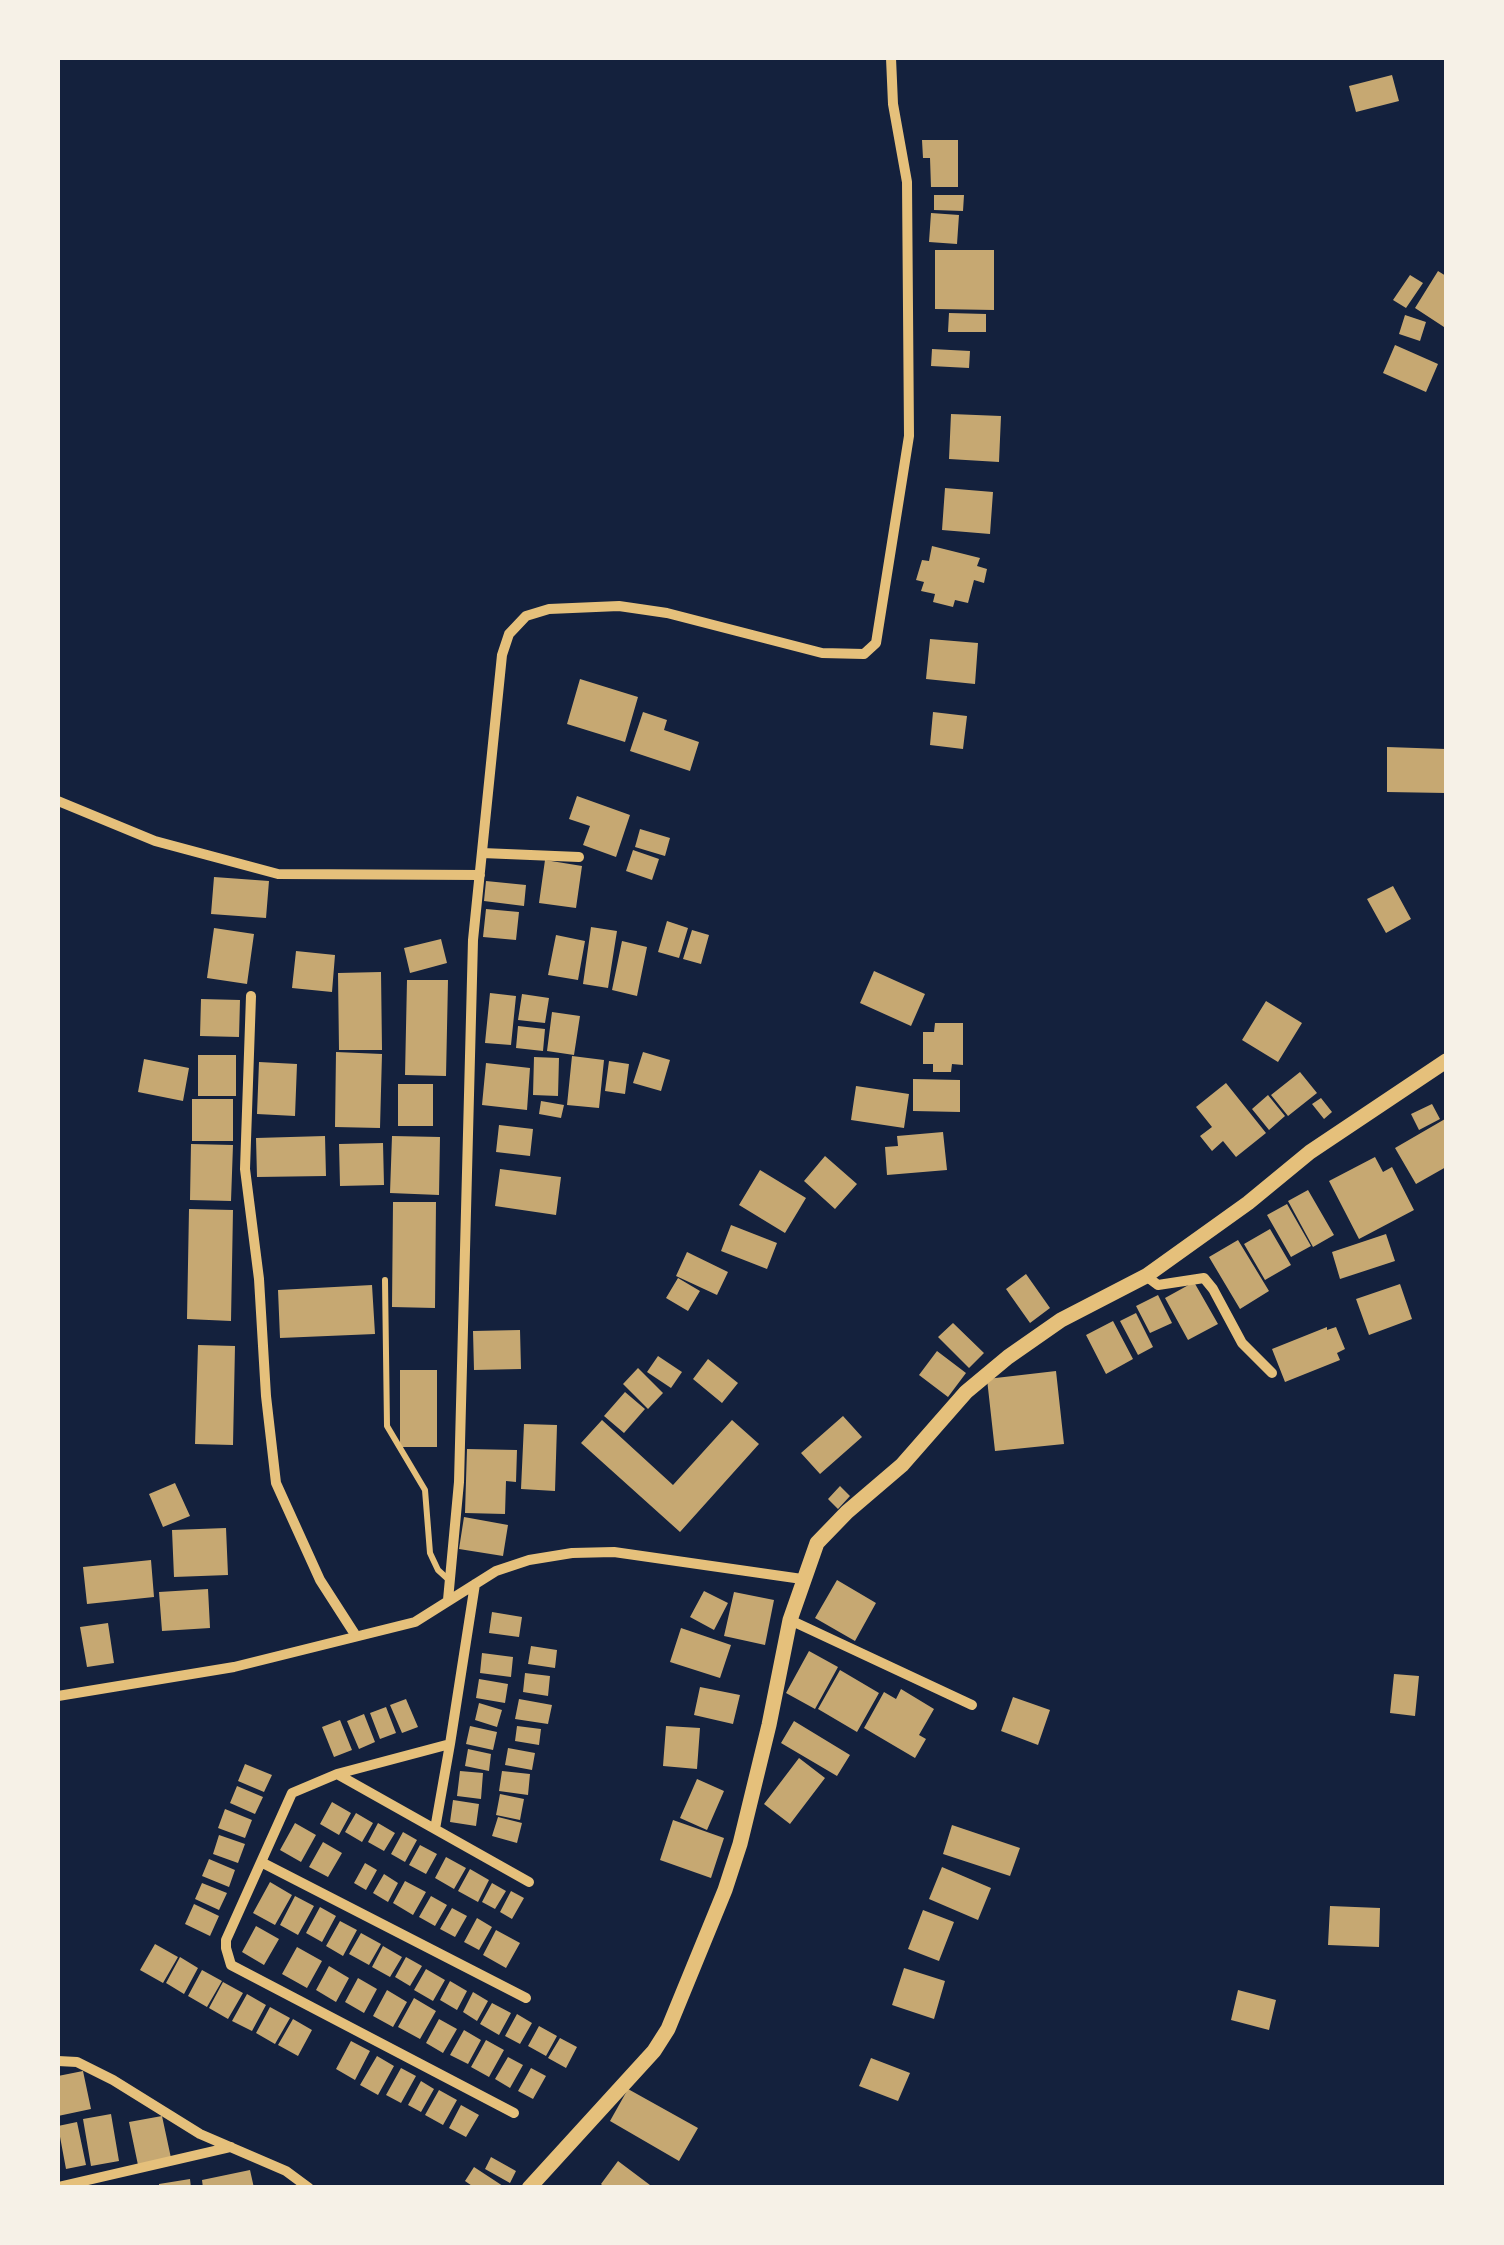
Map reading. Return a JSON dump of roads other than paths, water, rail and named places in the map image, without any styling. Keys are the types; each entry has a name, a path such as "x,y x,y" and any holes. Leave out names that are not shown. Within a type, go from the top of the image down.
{"street":[{"path":"448,1600 460,1482 473,940 502,656 509,634 526,616 549,608 644,608 822,653 864,654 876,644 909,436 908,182 893,104 891,58"},
{"path":"58,801 155,841 278,874 480,875"},
{"path":"482,853 579,857"},
{"path":"251,996 245,1168 259,1279 276,1483 320,1580 356,1636"},
{"path":"529,2188 654,2051 668,2029 740,1844 790,1620 817,1543 902,1465 966,1392 1061,1320 1146,1276 1211,1231 1310,1152 1446,1062"},
{"path":"1146,1276 1158,1285 1204,1278 1242,1343 1272,1373"},
{"path":"58,1696 100,1686 178,1678 414,1622 496,1571 529,1560 600,1552 802,1579"},
{"path":"436,1829 475,1584"},
{"path":"790,1620 972,1705"},
{"path":"450,1744 338,1774 292,1793 226,1940 231,1966 514,2113"},
{"path":"338,1774 529,1882"},
{"path":"262,1862 526,1998"},
{"path":"58,2061 77,2062 200,2134 286,2171 309,2188"},
{"path":"58,2187 232,2147"}],"lane":[{"path":"384,1280 387,1426 425,1490 430,1553 438,1570 450,1580"}]}
